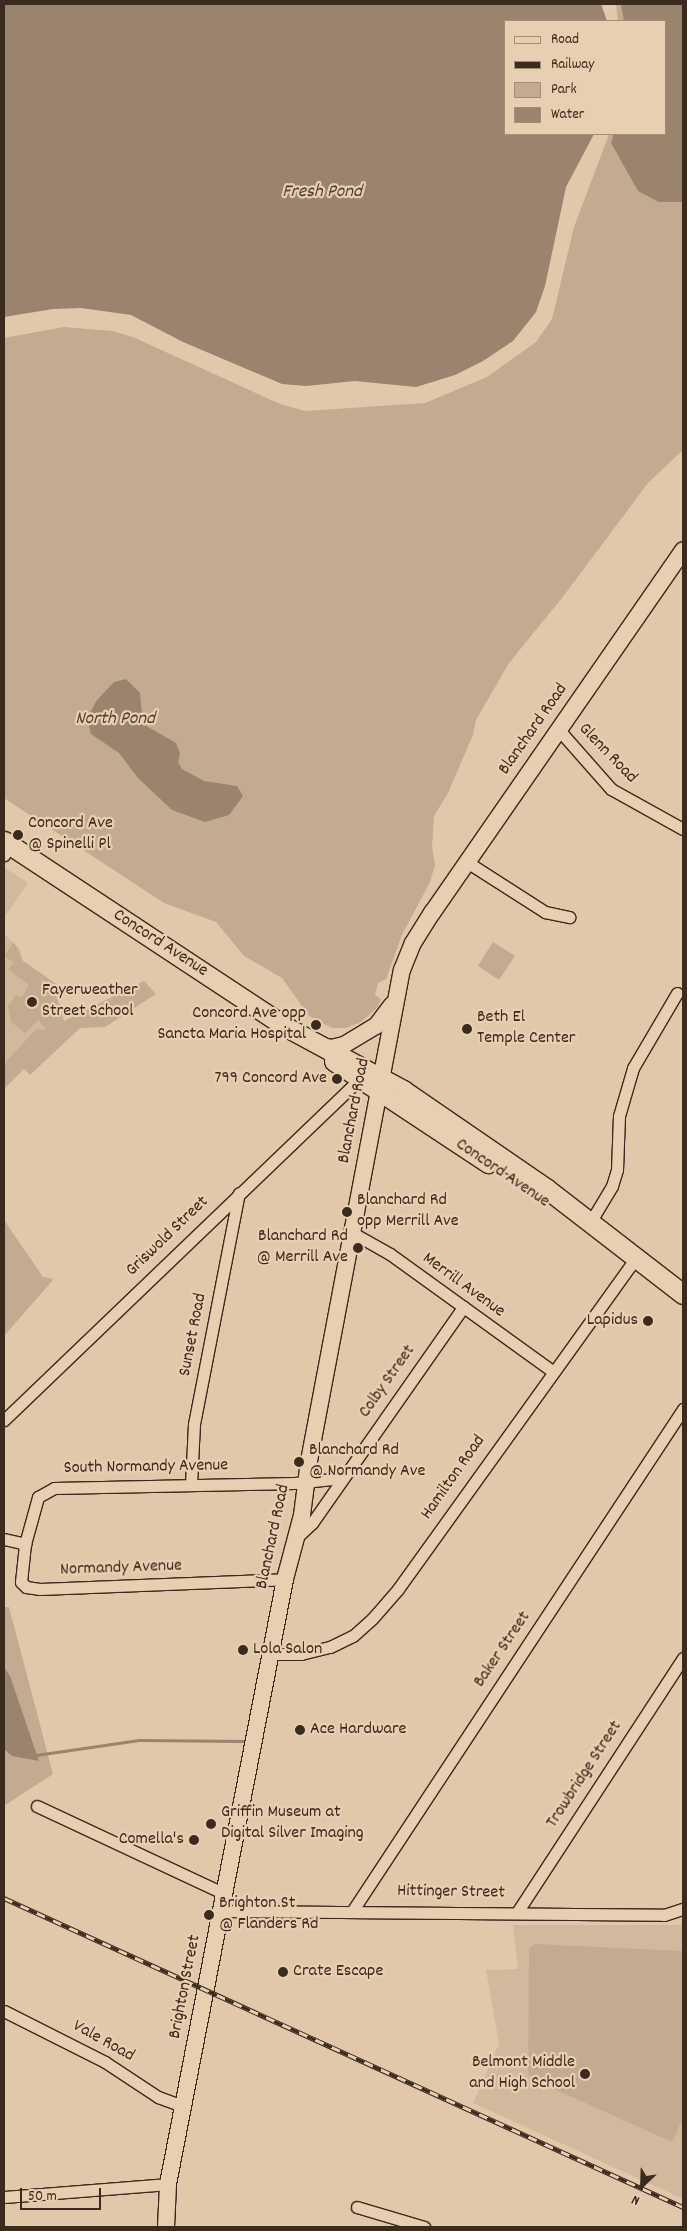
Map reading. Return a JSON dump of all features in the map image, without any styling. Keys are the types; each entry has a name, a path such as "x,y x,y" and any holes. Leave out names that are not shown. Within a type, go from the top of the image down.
{"main road":[{"name":"Blanchard Road","path":"251,1754 285,1579 296,1538 351,1232 381,1086 393,1004 413,944 467,862 683,551"},
{"name":"Concord Avenue","path":"6,847 591,1221 683,1294"},
{"path":"317,1046 331,1048 344,1045 376,1026 393,1004"},
{"name":"Concord Avenue","path":"317,1046 358,1080 381,1086 540,1199 630,1266 683,1309"},
{"name":"Brighton Street","path":"166,2227 168,2184 251,1754"}],"street":[{"name":"Glenn Road","path":"559,730 611,789 683,828"},
{"path":"467,862 545,912 569,917"},
{"path":"591,1221 612,1186 618,1170 619,1116 633,1068 677,993"},
{"name":"Griswold Street","path":"4,1420 358,1080"},
{"name":"Sunset Road","path":"191,1485 194,1424 239,1193"},
{"name":"Merrill Avenue","path":"351,1232 390,1254 552,1371"},
{"name":"Hamilton Road","path":"271,1654 301,1654 330,1647 353,1636 372,1619 398,1589 552,1371 630,1266"},
{"name":"Colby Street","path":"296,1538 312,1523 463,1307"},
{"name":"Baker Street","path":"353,1910 683,1409"},
{"path":"306,1482 342,1478"},
{"name":"South Normandy Avenue","path":"25,1544 38,1497 45,1490 306,1482"},
{"path":"4,1540 25,1544"},
{"name":"Normandy Avenue","path":"25,1544 21,1582 26,1587 40,1589 285,1579"},
{"name":"Trowbridge Street","path":"518,1911 683,1658"},
{"path":"37,1806 225,1894"},
{"name":"Hittinger Street","path":"222,1910 681,1911"},
{"name":"Vale Road","path":"4,2011 105,2062 158,2096 183,2106"},
{"path":"4,2197 168,2184"},
{"path":"358,2207 424,2227"}],"shaded area":[{"path":"4,869 28,883 4,918"},
{"name":"Fayerweather Street School","path":"4,934 20,949 23,961 62,988 56,996 62,1008 40,1041 4,1070"},
{"name":"Belmont Middle and High School","path":"513,1925 683,1925 683,2199 473,2103 499,2044 486,1970 518,1969"}],"green space":[{"path":"616,4 683,4 683,450 648,483 562,598 509,663 476,720 473,735 448,793 434,816 432,847 435,865 430,882 402,935 386,979 378,983 375,995 381,999 378,1007 361,1022 346,1028 332,1028 309,1016 282,978 244,956 216,922 164,903 4,798 4,338 64,327 113,331 135,338 280,404 305,411 425,403 487,377 536,342 552,319 574,227 609,135 667,135 667,20 618,20"},
{"path":"14,942 23,961 62,988 56,996 64,1021 144,981 156,994 105,1027 80,1028 30,1075 24,1069 4,1089 4,1064 36,1029 47,1030 38,1020 25,1033 11,1022 8,1006 16,995 22,997 29,985 9,970 13,962 4,956"},
{"path":"493,942 515,956 499,980 478,966"},
{"path":"4,1220 43,1277 54,1279 4,1336"},
{"path":"4,1607 9,1607 53,1774 4,1806"},
{"path":"535,1944 683,1951 683,2118 672,2142 532,2079 528,2072 529,1949"}],"water":[{"name":"Fresh Pond","path":"4,4 601,4 607,20 504,20 504,135 593,135 566,187 545,286 536,312 513,341 483,361 455,375 416,387 355,381 306,386 282,384 183,342 131,315 81,308 53,309 4,317"},
{"path":"621,4 683,4 683,202 659,202 638,191 611,143 614,135 667,135 667,20 624,20"},
{"name":"North Pond","path":"126,679 140,693 143,724 176,743 180,753 178,762 182,769 204,781 237,786 243,796 229,815 205,822 172,810 138,778 119,753 91,734 87,718 97,700 114,682"},
{"path":"4,1667 10,1676 39,1761 12,1756 4,1749"}],"waterway":[{"path":"36,1755 139,1740 244,1741"}],"railway":[{"path":"4,1898 683,2207"}],"place":[{"name":"Concord Ave @ Spinelli Pl","path":"18,835"},
{"name":"Fayerweather Street School","path":"32,1002"},
{"name":"Concord Ave opp Sancta Maria Hospital","path":"316,1025"},
{"name":"Beth El Temple Center","path":"467,1029"},
{"name":"799 Concord Ave","path":"337,1079"},
{"name":"Blanchard Rd opp Merrill Ave","path":"347,1212"},
{"name":"Blanchard Rd @ Merrill Ave","path":"358,1248"},
{"name":"Lapidus","path":"648,1321"},
{"name":"Blanchard Rd @ Normandy Ave","path":"299,1462"},
{"name":"Lola Salon","path":"243,1650"},
{"name":"Ace Hardware","path":"300,1730"},
{"name":"Griffin Museum at Digital Silver Imaging","path":"211,1824"},
{"name":"Comella's","path":"194,1840"},
{"name":"Brighton St @ Flanders Rd","path":"209,1915"},
{"name":"Crate Escape","path":"283,1972"},
{"name":"Belmont Middle and High School","path":"585,2074"}]}
